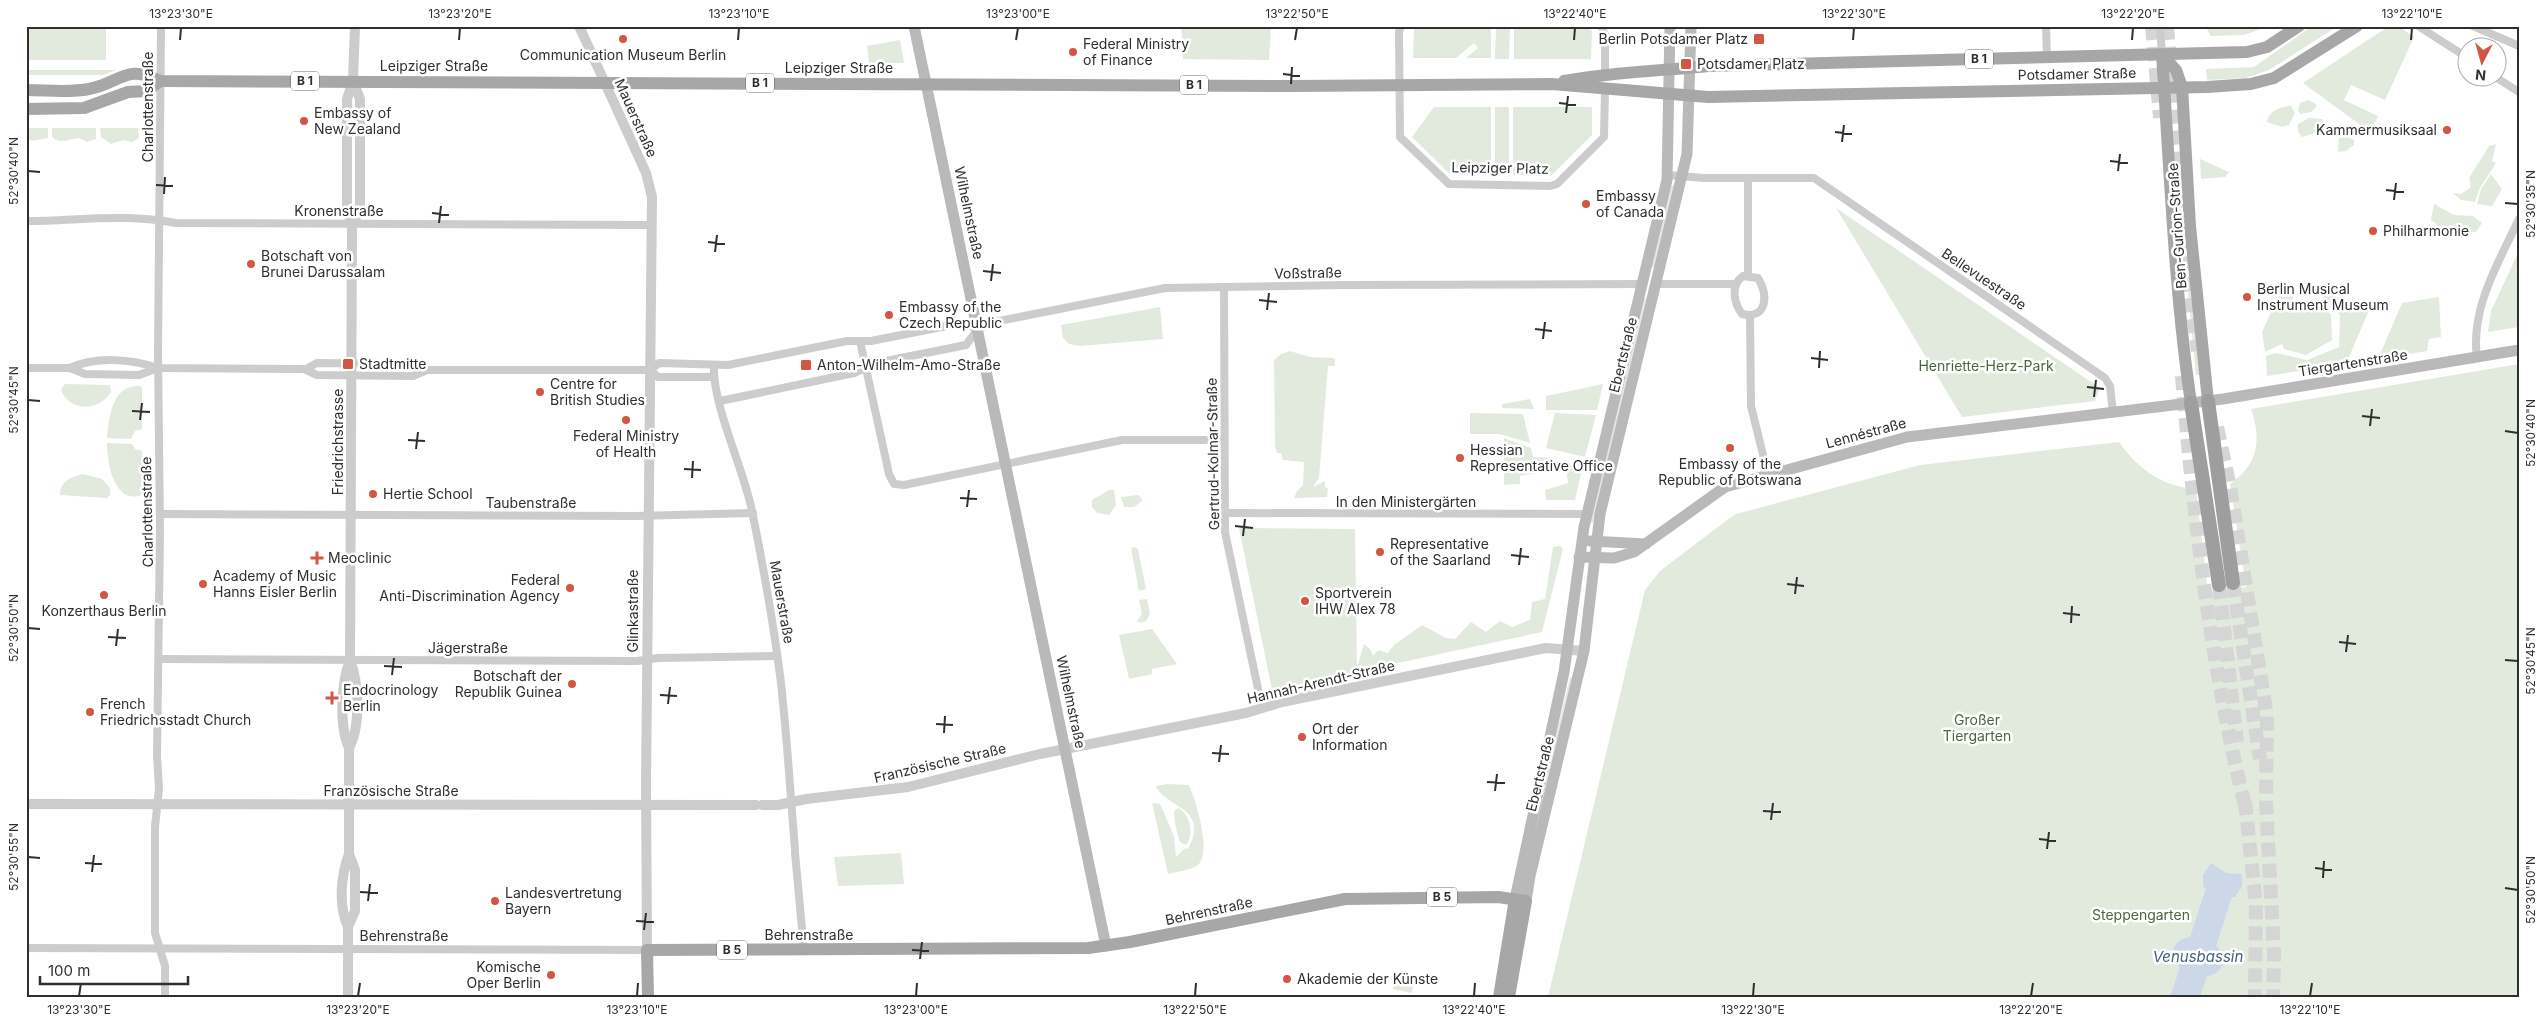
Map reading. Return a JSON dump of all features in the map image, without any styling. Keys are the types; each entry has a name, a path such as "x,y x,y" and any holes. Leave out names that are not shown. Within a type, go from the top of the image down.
{"highway":[{"path":"2208,401 2233,583"},
{"path":"2192,403 2219,585"}],"main road":[{"name":"Wilhelmstraße","path":"914,26 1007,464 1106,946"},
{"path":"1668,175 1670,26"},
{"path":"1682,176 1687,154 1691,26"},
{"name":"Potsdamer Straße","path":"1690,68 2254,51 2267,47 2300,26"},
{"name":"Potsdamer Straße","path":"1688,95 1781,95 2245,85 2274,78 2357,26"},
{"name":"Ben-Gurion-Straße","path":"2162,55 2176,70 2182,87 2190,226 2208,401"},
{"name":"Ben-Gurion-Straße","path":"2162,55 2175,264 2192,403"},
{"name":"B 1","path":"1552,84 1605,74 1690,68"},
{"name":"Leipziger Straße","path":"26,90 91,89 136,73 146,73 160,81 1399,86"},
{"name":"Leipziger Straße","path":"26,109 84,108 128,92 146,91 160,81"},
{"name":"B 1","path":"1399,86 1552,84 1605,90 1688,95"},
{"name":"Ebertstraße","path":"1509,997 1521,900 1567,649 1578,557 1586,514 1668,175"},
{"name":"Ebertstraße","path":"1499,997 1521,900 1584,651 1600,514 1682,176"},
{"path":"1642,284 1656,284"},
{"name":"Tiergartenstraße","path":"2192,403 2519,350"},
{"name":"Lennéstraße","path":"1595,558 1621,557 1648,544 1719,490 1915,436 2192,403"},
{"path":"1581,540 1639,546 1648,544"},
{"path":"1578,557 1595,558"},
{"name":"Behrenstraße","path":"647,950 1065,949 1106,946 1345,899 1491,897 1521,900"},
{"name":"Glinkastraße","path":"647,950 648,997"}],"street":[{"name":"Charlottenstraße","path":"161,26 158,368 160,514 158,805 155,827 154,923 155,933 165,966 165,997"},
{"name":"Mauerstraße","path":"579,26 649,181 652,199 652,225"},
{"name":"Leipziger Platz","path":"1401,26 1399,86 1399,132 1401,139 1445,182 1453,185 1550,186 1556,184 1604,136 1605,90"},
{"path":"1601,26 1605,35 1605,74"},
{"path":"2046,26 2047,58"},
{"path":"2160,26 2162,55"},
{"path":"2418,26 2458,52"},
{"path":"2474,26 2519,46"},
{"name":"Friedrichstrasse","path":"348,997 348,927 355,914 355,870 349,854 349,748 343,736 343,723 344,675 350,660 352,224 360,211 360,99 353,81 354,28"},
{"path":"2508,85 2519,92"},
{"path":"1668,175 1748,178 1748,276"},
{"name":"Bellevuestraße","path":"1748,178 1810,177 1819,181 2105,378 2110,386 2113,413"},
{"name":"Kronenstraße","path":"26,221 79,218 142,218 176,223 652,225"},
{"path":"2477,358 2476,334 2481,303 2519,219"},
{"name":"Glinkastraße","path":"647,950 647,659 652,225"},
{"path":"1748,276 1758,278 1764,293 1762,307 1758,313 1750,316 1742,314 1734,298 1736,284 1739,279 1748,276"},
{"name":"Voßstraße","path":"978,329 1002,320 1165,288 1642,284"},
{"path":"1656,284 1736,284"},
{"name":"Gertrud-Kolmar-Straße","path":"1224,287 1224,513 1226,537 1262,708"},
{"path":"1750,316 1751,406 1768,475"},
{"path":"306,369 317,363 413,364 427,370 650,370 659,363 728,365 847,340 871,342 962,323 978,329 966,345 876,363 854,372 720,401"},
{"path":"860,341 889,474 894,484 904,485 1122,440 1224,440"},
{"path":"70,368 85,362 140,362 158,368"},
{"name":"Mauerstraße","path":"714,365 714,377 720,401 753,513 777,656 804,950"},
{"path":"26,368 70,368 85,374 132,375 158,368 306,369 317,375 352,376 413,376 427,370"},
{"path":"650,370 658,377 714,377"},
{"name":"Taubenstraße","path":"160,514 648,516 753,513"},
{"name":"In den Ministergärten","path":"1224,513 1586,514"},
{"name":"Hannah-Arendt-Straße","path":"1065,750 1246,714 1282,702 1546,648 1584,651"},
{"name":"Jägerstraße","path":"159,659 647,659 777,656"},
{"name":"Französische Straße","path":"26,804 759,805 908,787 1014,760 1065,750"},
{"name":"Behrenstraße","path":"26,948 647,950"}],"green space":[{"path":"26,26 106,26 106,60 26,60"},
{"path":"1181,26 1271,26 1269,60 1183,59"},
{"path":"1414,26 1491,26 1491,58 1466,58 1478,48 1474,43 1456,58 1413,58"},
{"path":"1496,26 1510,26 1509,59 1495,59"},
{"path":"1514,26 1587,26 1592,31 1591,59 1514,59"},
{"path":"2205,26 2269,26 2244,35 2211,36"},
{"path":"2312,26 2338,26 2269,70 2245,78 2207,80 2206,69 2254,67"},
{"path":"2389,26 2398,26 2414,37 2385,100 2351,85 2344,100 2378,116 2370,132 2303,83"},
{"path":"900,40 904,63 869,63 867,46"},
{"path":"26,70 116,70 103,75 26,75"},
{"path":"2309,100 2316,104 2316,107 2311,112 2300,114 2298,110 2300,103"},
{"path":"2291,106 2295,113 2289,125 2282,127 2267,122 2272,112"},
{"path":"1434,107 1491,107 1491,175 1450,174 1412,137"},
{"path":"1495,107 1509,107 1509,175 1495,175"},
{"path":"1513,107 1592,107 1592,135 1551,176 1513,175"},
{"path":"2309,118 2322,119 2325,123 2319,132 2302,137 2298,132 2298,124"},
{"path":"26,128 48,128 48,138 32,141 26,138"},
{"path":"52,128 96,128 96,139 87,142 79,138 58,141 52,137"},
{"path":"100,128 138,128 139,138 132,142 123,140 111,144 101,137"},
{"path":"2348,137 2354,140 2354,145 2346,151 2338,152 2339,138"},
{"path":"2496,144 2492,161 2496,163 2480,188 2475,202 2461,200 2453,193 2461,194 2471,187 2469,178 2489,146"},
{"path":"2200,159 2229,172 2225,177 2201,179"},
{"path":"2173,162 2177,164 2184,243 2201,375 2196,375 2187,282 2178,235"},
{"path":"2491,174 2502,189 2492,206 2477,204 2481,189"},
{"path":"1671,185 1674,186 1655,268 1651,267"},
{"path":"2434,204 2454,215 2473,216 2482,223 2476,232 2442,229 2431,220"},
{"name":"Henriette-Herz-Park","path":"1836,208 2100,388 2095,401 1962,417"},
{"path":"2519,251 2519,327 2488,332 2491,311"},
{"path":"2289,285 2295,305 2317,301 2331,315 2332,340 2306,355 2284,349 2282,344 2265,352 2262,332 2283,286"},
{"path":"2322,287 2356,310 2370,308 2346,364 2267,376 2266,356 2276,353 2307,360 2339,347 2340,315 2321,295"},
{"path":"2439,297 2441,337 2429,339 2427,351 2378,359 2402,303"},
{"path":"1644,298 1646,298 1593,523 1589,523"},
{"path":"1160,307 1163,339 1080,346 1069,344 1063,338 1061,325"},
{"path":"1290,351 1310,357 1333,358 1335,360 1335,366 1328,366 1319,478 1313,487 1325,481 1325,487 1328,489 1327,497 1294,498 1297,491 1303,485 1304,462 1283,460 1281,453 1277,453 1275,446 1274,360 1281,354"},
{"name":"Großer Tiergarten","path":"2519,364 2519,997 1548,997 1645,590 1660,571 1736,514 1920,465 2119,442 2134,460 2152,475 2173,485 2196,489 2208,592 2246,587 2230,484 2247,469 2255,451 2257,441 2251,409"},
{"path":"65,384 110,385 111,392 100,403 93,406 78,406 71,403 65,397 61,390"},
{"path":"1603,384 1597,410 1546,410 1546,396"},
{"path":"140,386 142,388 142,429 135,431 131,439 107,438 111,412 118,396 123,390"},
{"path":"1530,399 1534,409 1502,408 1502,404"},
{"path":"1470,413 1523,414 1530,443 1499,434 1470,434"},
{"path":"1555,413 1596,415 1585,457 1546,448"},
{"path":"1504,438 1531,448 1533,457 1554,458 1551,470 1520,476 1520,484 1504,485"},
{"path":"107,443 132,444 135,449 142,451 141,494 139,496 130,496 123,493 117,487 110,469"},
{"path":"1583,464 1575,500 1546,500 1545,490 1568,483 1566,467"},
{"path":"83,474 102,479 110,488 110,495 107,498 60,495 61,487 64,483"},
{"path":"1109,490 1114,490 1116,505 1109,515 1097,513 1092,507 1092,500"},
{"path":"1138,495 1142,501 1134,507 1124,507 1121,497"},
{"name":"Sportverein IHW Alex 78","path":"1239,528 1355,529 1357,667 1364,644 1370,649 1373,656 1378,650 1388,653 1394,645 1422,625 1446,638 1455,639 1471,622 1486,632 1500,621 1512,627 1530,620 1532,602 1545,599 1553,547 1560,546 1563,549 1542,632 1272,690"},
{"path":"1135,547 1138,549 1146,589 1139,591 1131,548"},
{"path":"1147,599 1150,614 1146,621 1141,623 1137,621 1142,614 1139,600"},
{"path":"1152,629 1177,664 1152,669 1152,674 1129,679 1119,635"},
{"path":"1570,677 1574,678 1527,875 1523,874"},
{"path":"1167,784 1189,785 1203,838 1202,858 1198,865 1188,870 1168,874 1152,803 1160,804 1174,836 1176,857 1185,848 1188,849 1194,835 1194,825 1190,816 1161,793 1156,786"},
{"path":"1179,808 1186,815 1190,825 1189,841 1186,845 1180,842 1174,816 1175,810"},
{"path":"901,853 904,884 838,886 834,857"},
{"path":"1393,982 1413,985 1412,993 1393,989"}],"water":[{"name":"Venusbassin","path":"2211,863 2226,873 2242,874 2242,886 2235,897 2232,897 2216,946 2222,955 2223,964 2221,969 2213,975 2207,976 2200,997 2170,997 2180,967 2174,958 2174,948 2179,941 2190,937 2206,888 2203,887 2203,875"}],"tunnel":[{"path":"2152,26 2160,118"},
{"path":"2167,26 2187,267 2198,351"},
{"path":"2182,376 2205,594 2223,703 2246,810"},
{"path":"2217,427 2230,487 2267,716 2266,802 2274,954 2273,997"},
{"path":"2233,583 2260,759"},
{"path":"2219,585 2237,742"},
{"path":"2245,801 2256,905 2255,997"}],"place":[{"name":"Communication Museum Berlin","path":"623,39"},
{"name":"Berlin Potsdamer Platz","path":"1759,39"},
{"name":"Federal Ministry of Finance","path":"1073,52"},
{"name":"Potsdamer Platz","path":"1686,64"},
{"name":"Embassy of New Zealand","path":"304,121"},
{"name":"Kammermusiksaal","path":"2447,130"},
{"name":"Embassy of Canada","path":"1586,204"},
{"name":"Philharmonie","path":"2373,231"},
{"name":"Botschaft von Brunei Darussalam","path":"251,264"},
{"name":"Berlin Musical Instrument Museum","path":"2247,297"},
{"name":"Embassy of the Czech Republic","path":"889,315"},
{"name":"Stadtmitte","path":"348,364"},
{"name":"Anton-Wilhelm-Amo-Straße","path":"806,365"},
{"name":"Centre for British Studies","path":"540,392"},
{"name":"Federal Ministry of Health","path":"626,420"},
{"name":"Embassy of the Republic of Botswana","path":"1730,448"},
{"name":"Hessian Representative Office","path":"1460,458"},
{"name":"Hertie School","path":"373,494"},
{"name":"Representative of the Saarland","path":"1380,552"},
{"name":"Meoclinic","path":"317,558"},
{"name":"Academy of Music Hanns Eisler Berlin","path":"203,584"},
{"name":"Federal Anti-Discrimination Agency","path":"570,588"},
{"name":"Konzerthaus Berlin","path":"104,595"},
{"name":"Sportverein IHW Alex 78","path":"1305,601"},
{"name":"Botschaft der Republik Guinea","path":"572,684"},
{"name":"Endocrinology Berlin","path":"332,698"},
{"name":"French Friedrichsstadt Church","path":"90,712"},
{"name":"Ort der Information","path":"1302,737"},
{"name":"Landesvertretung Bayern","path":"495,901"},
{"name":"Komische Oper Berlin","path":"551,975"},
{"name":"Akademie der Künste","path":"1287,979"}],"park label":[{"name":"Steppengarten","path":"2141,915"}]}
